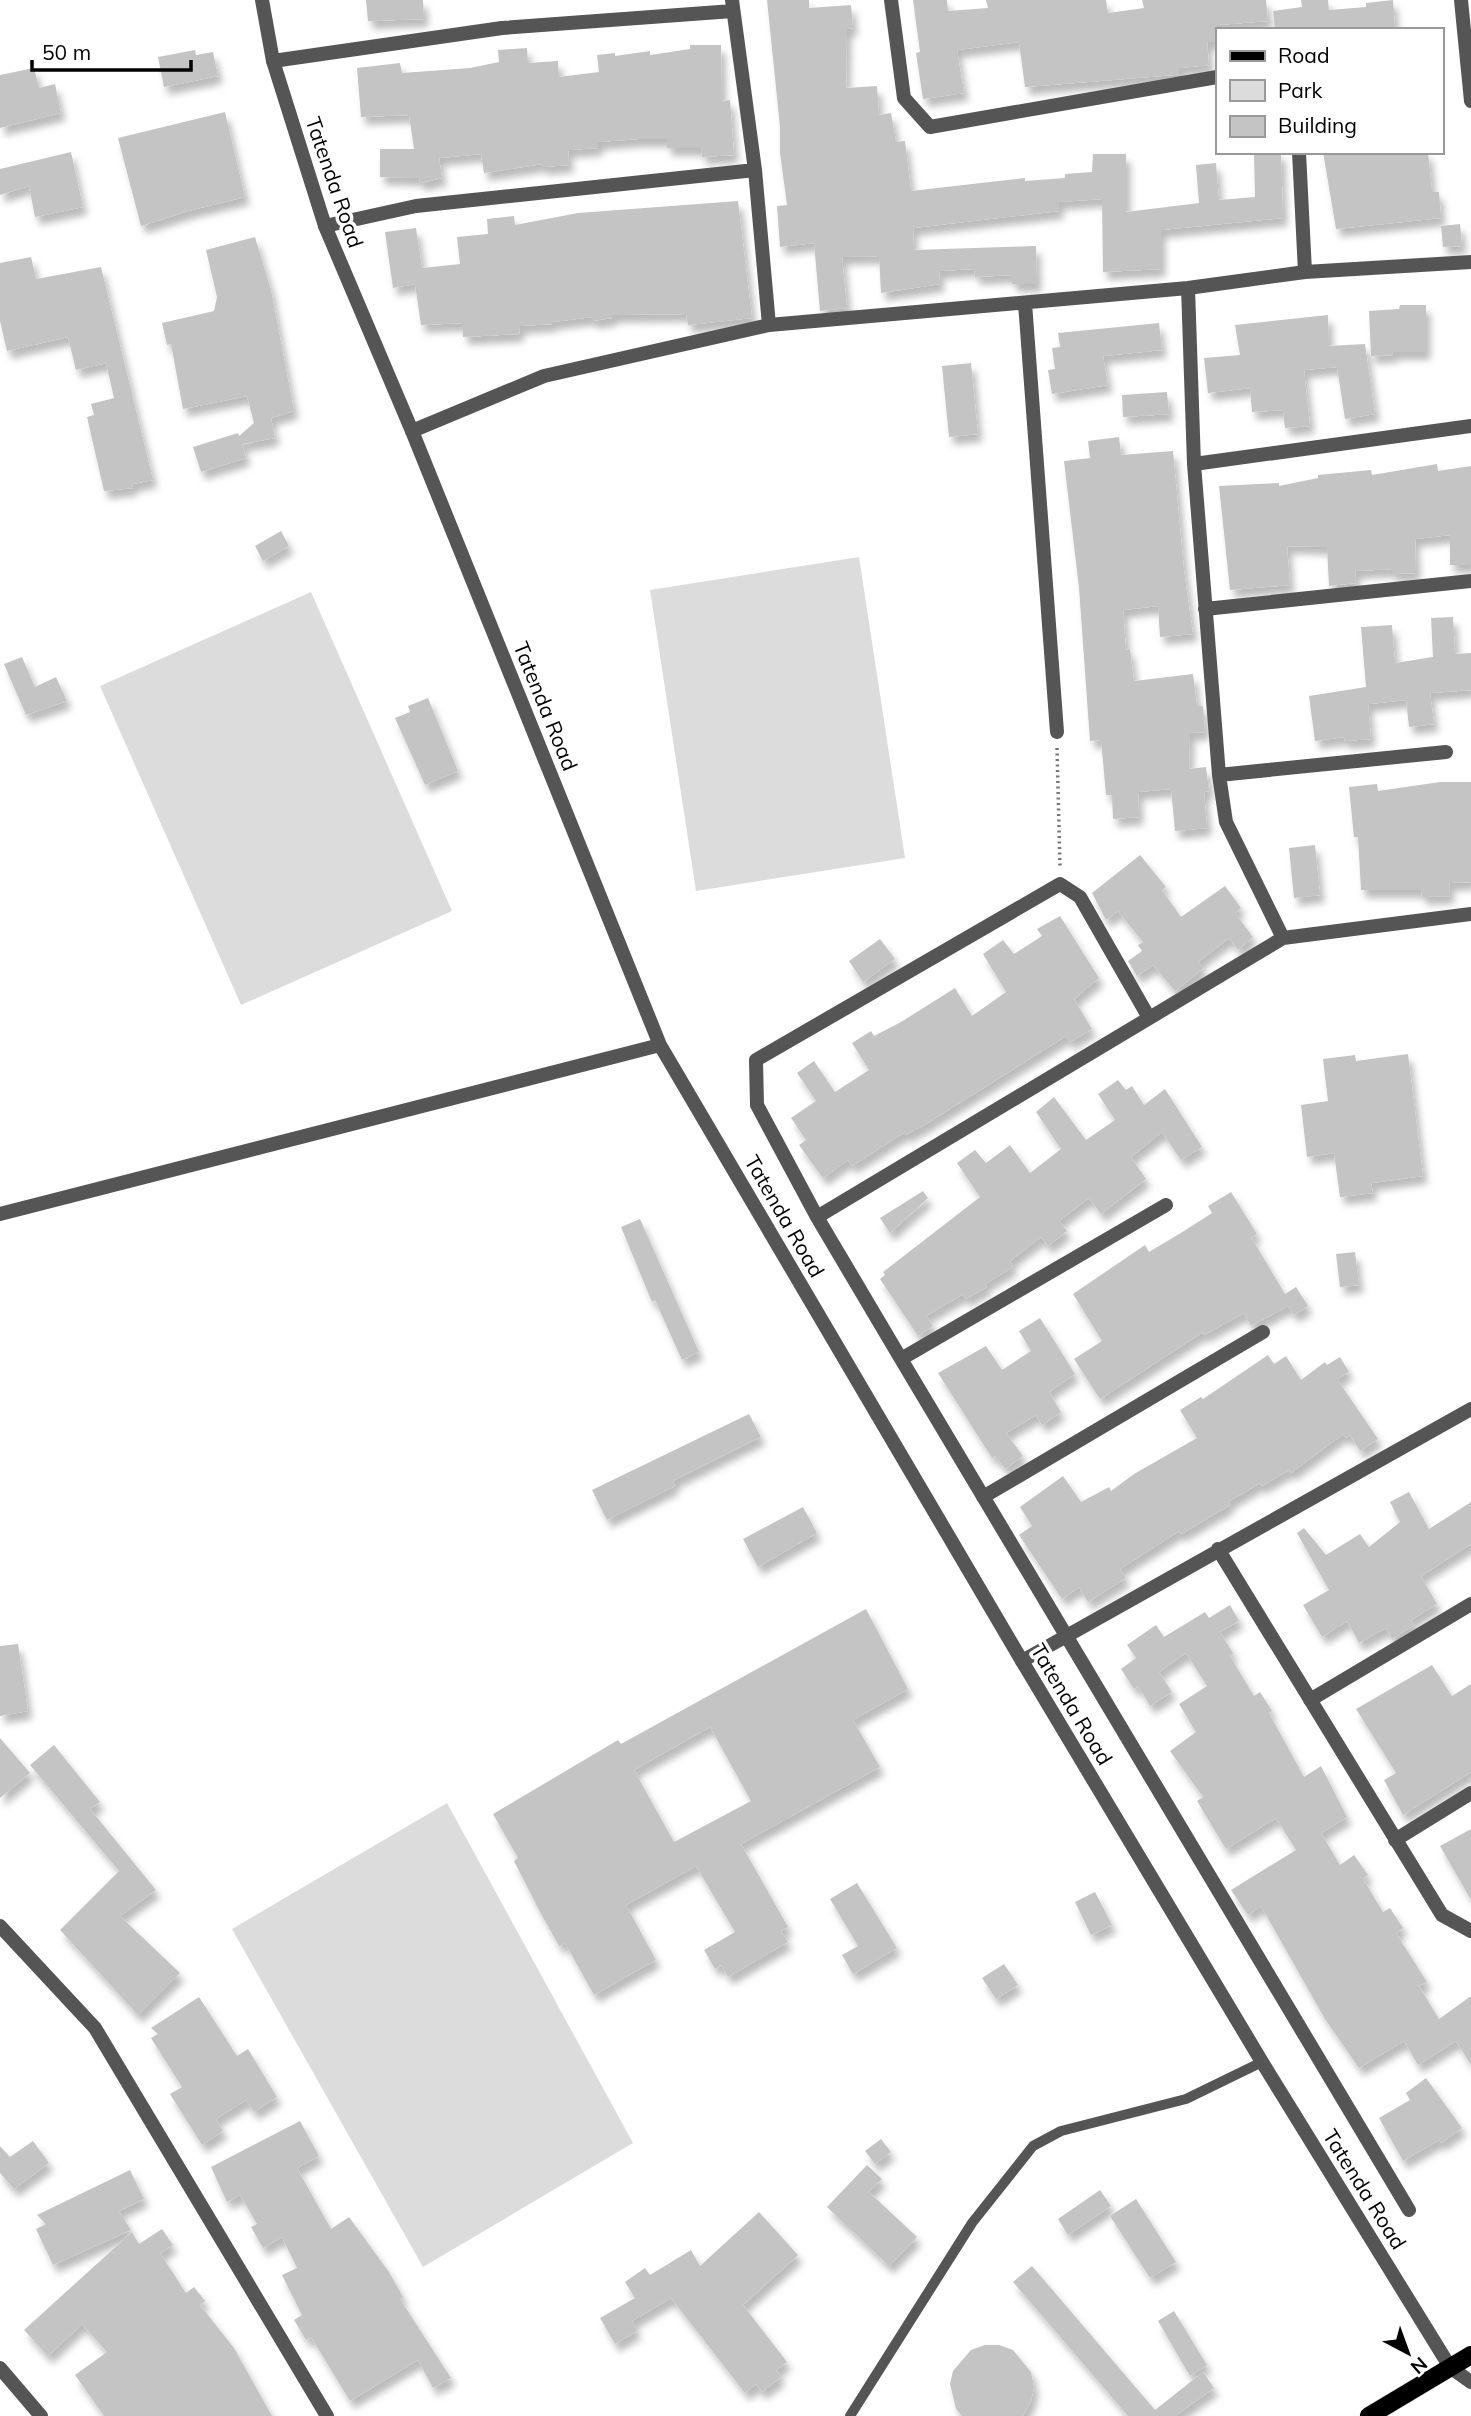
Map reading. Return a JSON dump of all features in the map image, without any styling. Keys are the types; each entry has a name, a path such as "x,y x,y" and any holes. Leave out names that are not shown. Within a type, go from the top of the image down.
{"main road":[{"path":"1369,2416 1471,2355"}],"street":[{"name":"Tatenda Road","path":"262,0 273,61 325,226 412,431 660,1045 1022,1661 1262,2062 1450,2367"},
{"path":"891,0 904,98 930,127 1216,78"},
{"path":"1461,0 1471,101"},
{"path":"273,61 502,28 732,5 755,170 769,325"},
{"path":"1299,154 1305,272"},
{"path":"325,226 416,206 755,170"},
{"path":"412,431 544,376 769,325 1188,288 1305,272 1471,262"},
{"path":"1188,288 1194,464 1219,775 1226,822 1283,938"},
{"path":"1025,303 1057,732"},
{"path":"1194,464 1471,426"},
{"path":"1205,609 1471,581"},
{"path":"1219,775 1446,752"},
{"path":"1148,1016 1080,897 1060,884 756,1060 757,1105 817,1217 1409,2210"},
{"path":"817,1217 1148,1016 1283,938 1471,914"},
{"path":"0,1214 660,1045"},
{"path":"901,1359 1166,1205"},
{"path":"983,1497 1263,1332"},
{"path":"1022,1661 1471,1409"},
{"path":"1218,1549 1442,1915 1471,1931"},
{"path":"1310,1700 1471,1604"},
{"path":"1395,1840 1471,1793"},
{"path":"0,1926 95,2028 327,2416"},
{"path":"1450,2367 1471,2382"},
{"path":"0,2368 41,2416"}],"lane":[{"path":"850,2416 972,2223 1033,2146 1061,2131 1186,2099 1262,2062"}],"path":[{"path":"1057,732 1060,884"}],"green space":[{"path":"859,557 905,858 696,891 650,590"},
{"path":"311,592 452,911 241,1005 100,686"},
{"path":"447,1803 633,2143 423,2267 232,1929"}],"building":[{"path":"366,0 423,0 424,19 368,21"},
{"path":"767,0 809,0 809,8 851,5 853,28 847,29 846,88 877,86 879,115 891,113 896,142 905,141 911,191 1025,178 1025,181 1065,178 1065,174 1092,172 1093,154 1126,154 1126,212 1199,203 1196,165 1216,163 1219,200 1255,197 1254,154 1281,154 1283,218 1161,230 1161,269 1103,272 1102,199 1059,202 1059,211 913,228 914,250 1036,246 1037,284 1012,284 1012,275 975,277 974,269 939,271 940,284 881,293 879,256 842,257 847,308 820,311 814,243 780,247 777,206 787,205 780,153 780,127"},
{"path":"913,0 947,0 948,11 988,8 986,0 1106,0 1108,13 1144,8 1142,0 1266,0 1268,21 1217,25 1216,42 1207,42 1209,65 1179,68 1179,74 1174,75 1025,87 1019,42 957,50 964,93 923,99 916,53 920,52"},
{"path":"1301,0 1328,0 1329,10 1366,7 1366,3 1393,0 1395,28 1275,28 1273,11 1302,7"},
{"path":"690,45 721,45 722,101 730,100 734,155 702,157 701,148 667,148 667,139 638,139 598,142 598,148 568,150 569,165 542,167 542,164 484,173 481,154 439,158 442,178 420,183 419,178 380,177 380,149 414,149 409,115 361,117 357,68 400,63 402,73 470,68 499,62 498,50 527,48 528,63 558,61 559,77 599,72 597,55 615,53 615,56 650,51 650,55 690,49"},
{"path":"195,50 196,55 213,52 218,76 164,87 158,57"},
{"path":"34,68 39,88 55,84 61,113 0,128 0,75"},
{"path":"225,112 245,197 141,226 118,138"},
{"path":"71,152 83,207 35,217 29,186 0,195 0,169"},
{"path":"1323,154 1428,154 1432,192 1439,192 1441,218 1336,229"},
{"path":"738,201 752,318 688,325 686,314 612,315 612,318 592,321 592,317 520,326 519,334 463,337 463,323 421,325 415,284 393,288 385,232 416,228 422,268 460,264 457,237 488,234 487,219 514,216 515,225 578,213"},
{"path":"1460,224 1462,246 1443,247 1441,226"},
{"path":"255,237 271,290 294,411 271,418 275,438 242,444 246,458 201,472 193,447 238,433 239,436 254,423 247,396 183,409 171,344 167,345 162,323 214,311 217,297 206,250"},
{"path":"31,257 36,279 101,267 153,480 132,484 133,488 104,491 87,417 94,415 91,404 114,398 106,363 76,370 68,337 7,351 0,321 0,263"},
{"path":"1400,305 1426,305 1426,352 1392,352 1393,355 1371,356 1369,311 1399,309"},
{"path":"1328,315 1329,346 1365,344 1375,414 1345,419 1337,367 1304,370 1310,426 1285,428 1283,410 1252,412 1250,388 1208,393 1204,358 1240,355 1235,325"},
{"path":"1159,323 1162,350 1103,356 1108,385 1052,394 1048,370 1055,369 1052,348 1060,347 1058,333"},
{"path":"971,363 978,434 949,437 942,366"},
{"path":"1167,392 1169,414 1123,417 1122,395"},
{"path":"1119,437 1121,455 1173,451 1184,571 1193,634 1160,637 1158,606 1123,610 1126,650 1130,649 1134,681 1193,674 1197,706 1203,706 1205,732 1190,733 1189,769 1206,767 1209,791 1204,792 1207,828 1175,831 1171,789 1138,792 1139,817 1113,819 1112,795 1106,795 1101,740 1090,741 1079,588 1064,461 1090,458 1088,441"},
{"path":"1437,464 1438,471 1471,466 1471,565 1450,565 1450,535 1415,539 1416,573 1392,574 1392,569 1355,571 1356,583 1329,586 1327,547 1287,546 1290,585 1230,590 1219,486 1279,483 1279,486 1318,478 1318,475 1371,470 1372,475"},
{"path":"281,531 289,546 263,561 255,546"},
{"path":"1453,617 1455,654 1471,653 1471,690 1430,693 1434,724 1409,727 1406,700 1368,704 1371,739 1345,741 1344,737 1315,741 1309,696 1366,687 1361,627 1392,625 1395,663 1433,657 1431,618"},
{"path":"22,657 35,687 56,677 67,701 26,715 4,664"},
{"path":"428,698 458,771 425,785 395,718 410,712 408,706"},
{"path":"1440,782 1471,782 1471,882 1449,883 1450,896 1422,897 1421,890 1361,890 1358,837 1354,837 1349,787 1377,784 1378,791"},
{"path":"1315,845 1320,895 1294,898 1289,848"},
{"path":"1140,855 1166,887 1162,890 1181,917 1225,886 1241,908 1235,913 1253,937 1238,950 1229,938 1198,962 1204,968 1175,991 1153,965 1137,976 1128,961 1142,951 1138,945 1143,942 1118,911 1106,920 1092,893"},
{"path":"1060,916 1099,978 1074,999 1092,1029 1070,1042 1066,1036 926,1124 906,1135 905,1132 852,1166 848,1160 823,1178 799,1145 806,1140 791,1118 816,1101 797,1073 814,1061 835,1092 869,1070 852,1043 871,1031 874,1036 901,1022 955,988 972,1016 1006,992 983,954 1003,940 1014,954 1042,936 1037,929"},
{"path":"880,939 895,959 863,982 849,961"},
{"path":"1408,1054 1423,1176 1371,1183 1373,1193 1340,1197 1334,1153 1307,1157 1301,1105 1328,1101 1323,1059 1355,1055 1356,1061"},
{"path":"1118,1080 1126,1090 1132,1086 1144,1105 1165,1089 1202,1147 1181,1160 1162,1132 1131,1157 1146,1179 1101,1214 1089,1198 1059,1221 1067,1231 1048,1246 1041,1237 1010,1261 1013,1267 985,1284 987,1287 966,1299 963,1294 926,1316 933,1326 918,1336 880,1279 885,1275 883,1272 980,1197 957,1163 975,1150 986,1163 1010,1145 1030,1173 1061,1149 1036,1112 1054,1097 1086,1140 1115,1120 1098,1094"},
{"path":"923,1191 928,1198 890,1233 880,1218"},
{"path":"1231,1192 1257,1234 1251,1237 1285,1294 1296,1287 1308,1306 1294,1315 1288,1306 1251,1326 1244,1313 1204,1335 1203,1332 1100,1399 1074,1359 1102,1341 1073,1294 1145,1245 1149,1252 1212,1213 1208,1206"},
{"path":"640,1219 699,1352 682,1360 655,1300 652,1302 621,1227"},
{"path":"1355,1252 1359,1285 1340,1287 1336,1254"},
{"path":"1040,1318 1075,1374 1049,1392 1061,1412 1042,1425 1036,1415 1006,1433 1023,1456 1005,1469 995,1456 992,1458 938,1373 986,1346 1002,1370 1031,1351 1019,1331"},
{"path":"1268,1355 1274,1364 1286,1356 1301,1380 1325,1362 1327,1365 1340,1357 1349,1372 1337,1379 1378,1439 1360,1451 1350,1435 1346,1438 1343,1434 1291,1473 1289,1470 1262,1486 1260,1483 1228,1502 1230,1505 1181,1534 1179,1531 1120,1569 1126,1578 1088,1602 1079,1587 1062,1599 1019,1535 1032,1526 1020,1507 1063,1476 1081,1502 1109,1487 1111,1491 1134,1474 1197,1438 1180,1410 1201,1397 1203,1399"},
{"path":"749,1414 761,1437 673,1481 675,1486 607,1520 592,1490"},
{"path":"1409,1492 1429,1529 1471,1502 1471,1544 1421,1576 1437,1604 1411,1620 1414,1625 1392,1639 1386,1628 1359,1643 1347,1621 1322,1637 1303,1605 1329,1590 1297,1533 1304,1528 1326,1555 1360,1534 1369,1547 1400,1522 1390,1502"},
{"path":"803,1507 817,1533 758,1567 743,1539"},
{"path":"1230,1605 1239,1621 1220,1632 1233,1653 1230,1656 1254,1696 1260,1692 1272,1711 1269,1713 1304,1777 1321,1766 1347,1817 1321,1833 1340,1865 1354,1855 1368,1875 1363,1879 1383,1912 1390,1908 1403,1928 1396,1933 1427,1982 1419,1986 1439,2019 1471,1996 1471,2065 1456,2041 1418,2065 1404,2041 1359,2068 1325,2019 1261,1906 1248,1915 1231,1890 1296,1850 1276,1818 1226,1849 1197,1801 1203,1797 1170,1751 1196,1732 1179,1704 1207,1686 1186,1653 1159,1672 1172,1692 1150,1706 1138,1686 1134,1689 1121,1669 1136,1658 1127,1645 1156,1625 1164,1637 1205,1612 1209,1618"},
{"path":"866,1609 908,1689 853,1720 880,1767 741,1844 788,1927 781,1931 788,1942 728,1977 721,1965 715,1969 704,1950 735,1932 696,1866 626,1905 656,1960 594,1995 565,1943 559,1946 540,1912 514,1861 518,1858 493,1814 618,1740 621,1744","holes":["710,1727 751,1801 674,1842 634,1770"]},
{"path":"18,1644 28,1711 0,1716 0,1646"},
{"path":"1432,1665 1452,1696 1471,1684 1471,1772 1403,1815 1384,1780 1396,1773 1356,1709"},
{"path":"0,1738 30,1773 0,1798"},
{"path":"54,1745 100,1802 90,1809 156,1890 120,1916 180,1973 138,2015 60,1930 119,1871 30,1765"},
{"path":"1471,1829 1471,1900 1440,1846"},
{"path":"857,1883 897,1948 853,1974 842,1955 858,1946 830,1899"},
{"path":"1095,1892 1112,1925 1091,1935 1075,1902"},
{"path":"1004,1964 1018,1985 996,1999 982,1978"},
{"path":"199,1997 237,2056 248,2049 277,2097 254,2112 246,2100 216,2119 223,2131 202,2145 170,2094 182,2087 151,2038 158,2034 151,2028"},
{"path":"1426,2078 1462,2128 1441,2143 1439,2140 1403,2161 1379,2118 1410,2100 1406,2093"},
{"path":"300,2121 319,2156 297,2168 331,2229 349,2217 389,2272 403,2297 400,2299 451,2378 433,2388 418,2360 350,2401 311,2337 306,2340 294,2320 302,2315 282,2275 297,2268 282,2237 263,2248 251,2227 257,2224 240,2195 227,2202 211,2167"},
{"path":"881,2139 891,2152 875,2164 865,2151"},
{"path":"33,2141 49,2163 14,2189 0,2173 0,2146 10,2157"},
{"path":"867,2165 882,2179 869,2192 917,2237 889,2266 827,2207"},
{"path":"130,2170 144,2199 119,2211 131,2230 53,2265 36,2229 46,2224 37,2215"},
{"path":"1100,2190 1111,2206 1068,2235 1058,2219"},
{"path":"1136,2199 1176,2262 1150,2278 1110,2216"},
{"path":"759,2212 798,2255 743,2305 787,2362 776,2370 781,2377 762,2392 756,2384 745,2393 671,2298 632,2321 637,2331 615,2344 600,2318 635,2298 625,2282 645,2268 650,2275 691,2250 700,2266"},
{"path":"162,2229 173,2245 160,2253 186,2293 194,2287 205,2301 200,2305 234,2348 272,2416 104,2416 75,2375 107,2352 82,2324 48,2356 24,2330 132,2232 139,2244"},
{"path":"1032,2266 1155,2410 1203,2372 1214,2388 1175,2416 1128,2416 1013,2282"},
{"path":"1174,2311 1207,2365 1190,2376 1158,2321"},
{"path":"985,2345 999,2345 1013,2350 1031,2372 1034,2387 1031,2401 1023,2416 962,2416 956,2409 950,2384 953,2371 971,2350"}]}
